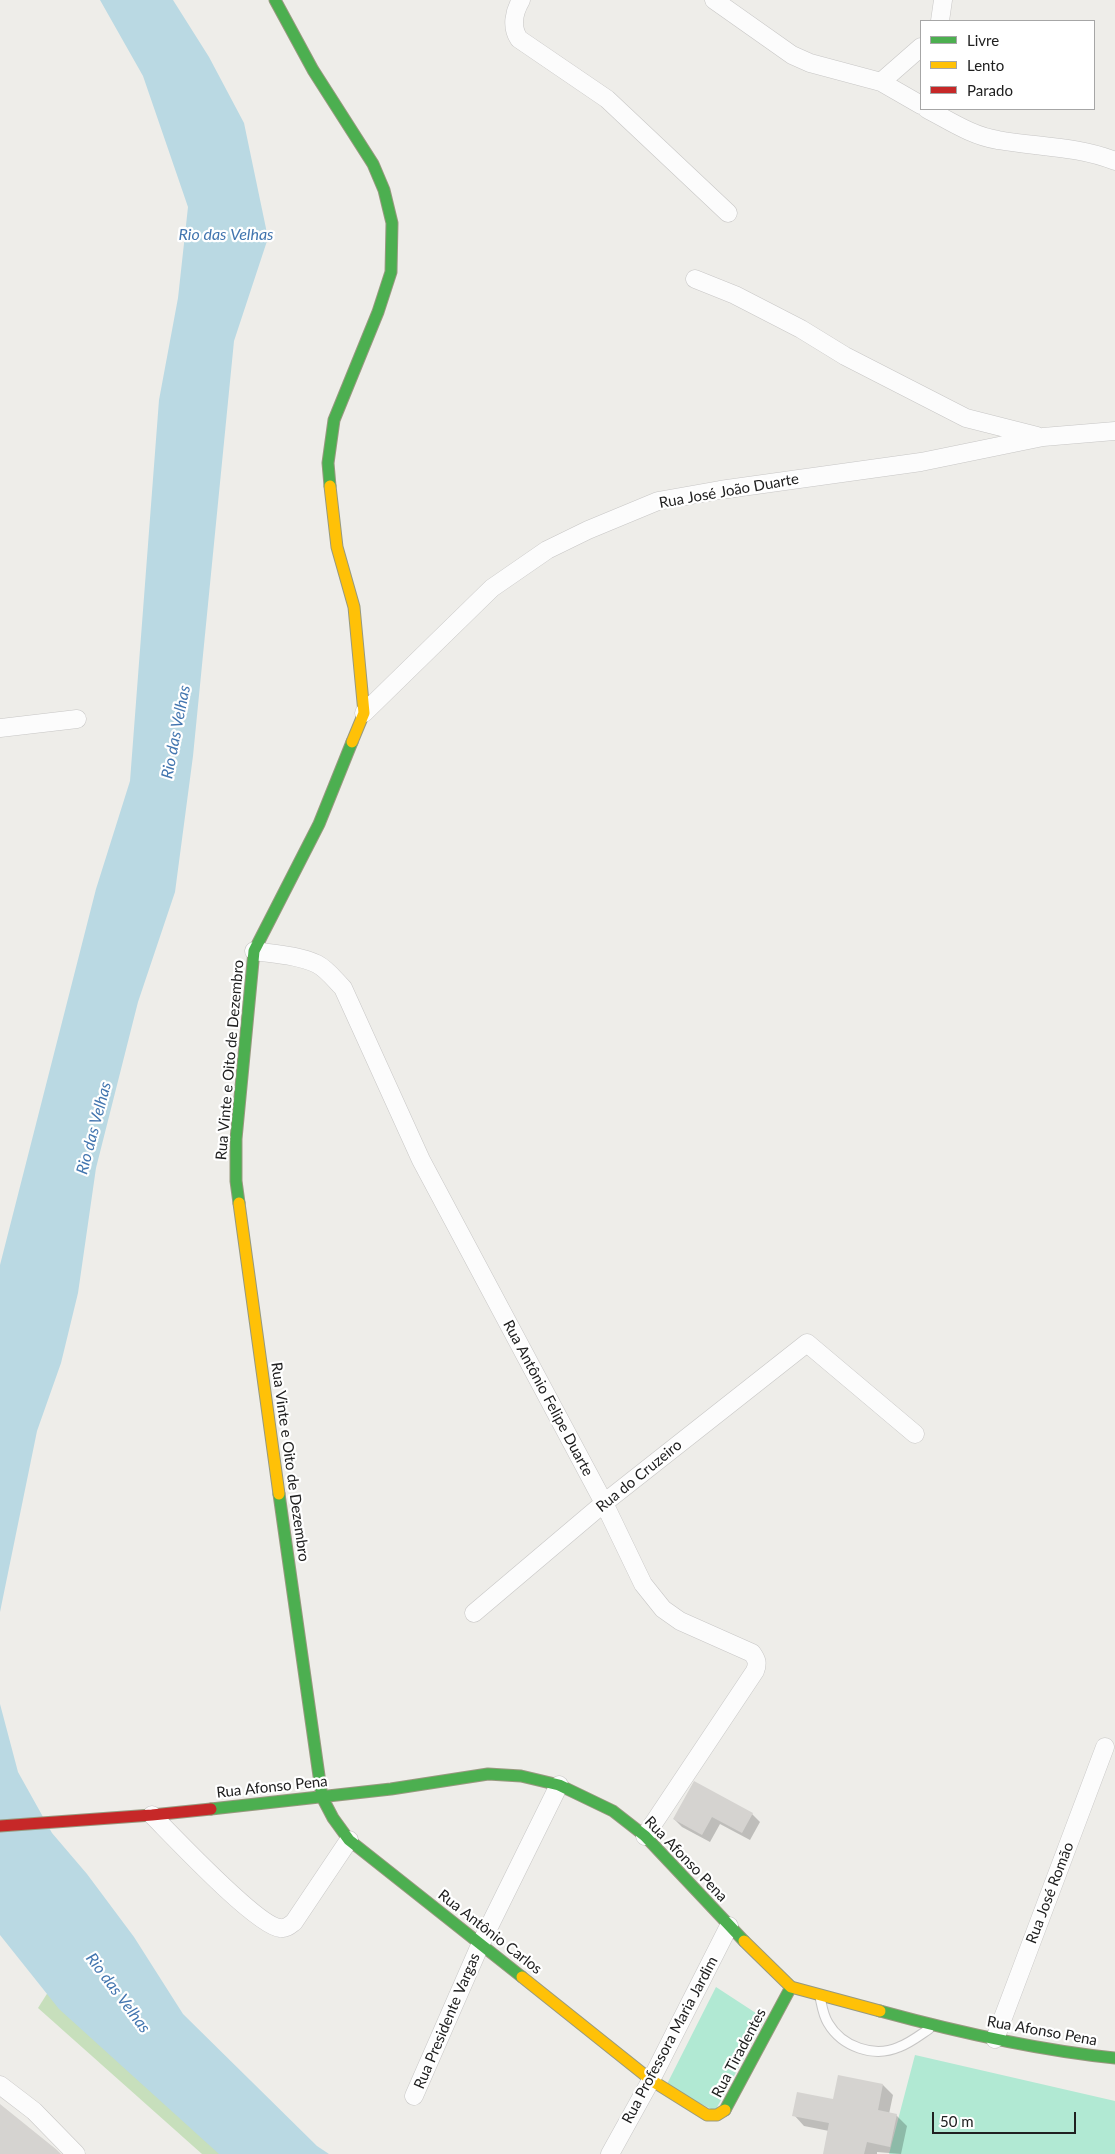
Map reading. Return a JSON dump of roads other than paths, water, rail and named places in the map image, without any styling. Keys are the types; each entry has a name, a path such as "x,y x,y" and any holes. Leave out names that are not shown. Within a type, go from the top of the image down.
{"street":[{"name":"Rua Vinte e Oito de Dezembro","path":"275,0 313,70 374,164 384,190 392,223 393,243 391,272 378,312 334,420 328,463 337,547 354,607 364,713 319,824 254,951 236,1138 236,1181 322,1797"},
{"path":"521,0 515,11 514,23 519,39 607,99 728,213"},
{"path":"714,0 792,55 810,63 880,82 920,104"},
{"path":"940,20 943,0"},
{"path":"880,82 920,48"},
{"path":"930,110 973,133 997,140 1068,148 1115,161"},
{"name":"Rua José João Duarte","path":"695,279 735,295 801,329 845,356 966,418 1043,437"},
{"name":"Rua José João Duarte","path":"364,713 492,588 547,550 588,530 658,501 720,490 921,462 1043,437 1115,431"},
{"path":"0,728 77,719"},
{"name":"Rua Antônio Felipe Duarte","path":"254,951 283,955 317,964 328,972 343,988 421,1160 604,1503 643,1584 657,1604 692,1627 752,1653 758,1662 755,1671 645,1836"},
{"name":"Rua do Cruzeiro","path":"474,1613 604,1503 807,1342 915,1434"},
{"name":"Rua José Romão","path":"994,2039 1105,1747"},
{"name":"Rua Afonso Pena","path":"0,1826 152,1815 322,1797 391,1789 488,1774 521,1776 559,1785 613,1811 645,1836 729,1926 791,1987 935,2026 994,2039 1073,2054 1115,2058"},
{"name":"Rua Presidente Vargas","path":"414,2096 481,1943 559,1785"},
{"name":"Rua Antônio Carlos","path":"322,1797 349,1840 651,2080"},
{"path":"152,1815 220,1883 267,1924 280,1928 288,1927 294,1922 349,1840"},
{"name":"Rua Professora Maria Jardim","path":"610,2154 651,2080 729,1926"},
{"name":"Rua Tiradentes","path":"651,2080 707,2115 721,2114 730,2102 791,1987"},
{"path":"0,2085 34,2111 76,2154"}],"lane":[{"path":"819,1994 827,2023 836,2034 857,2048 870,2051 898,2048 935,2026"}],"water":[{"name":"Rio das Velhas","path":"100,0 173,0 209,57 244,123 268,238 234,341 193,756 175,892 138,1002 96,1168 78,1293 61,1363 37,1431 0,1612 0,1265 96,889 130,781 159,400 178,298 188,207 143,76"},
{"name":"Rio das Velhas","path":"0,1704 18,1772 52,1833 87,1874 134,1937 183,2014 317,2146 329,2154 219,2154 59,2009 0,1935"}]}
